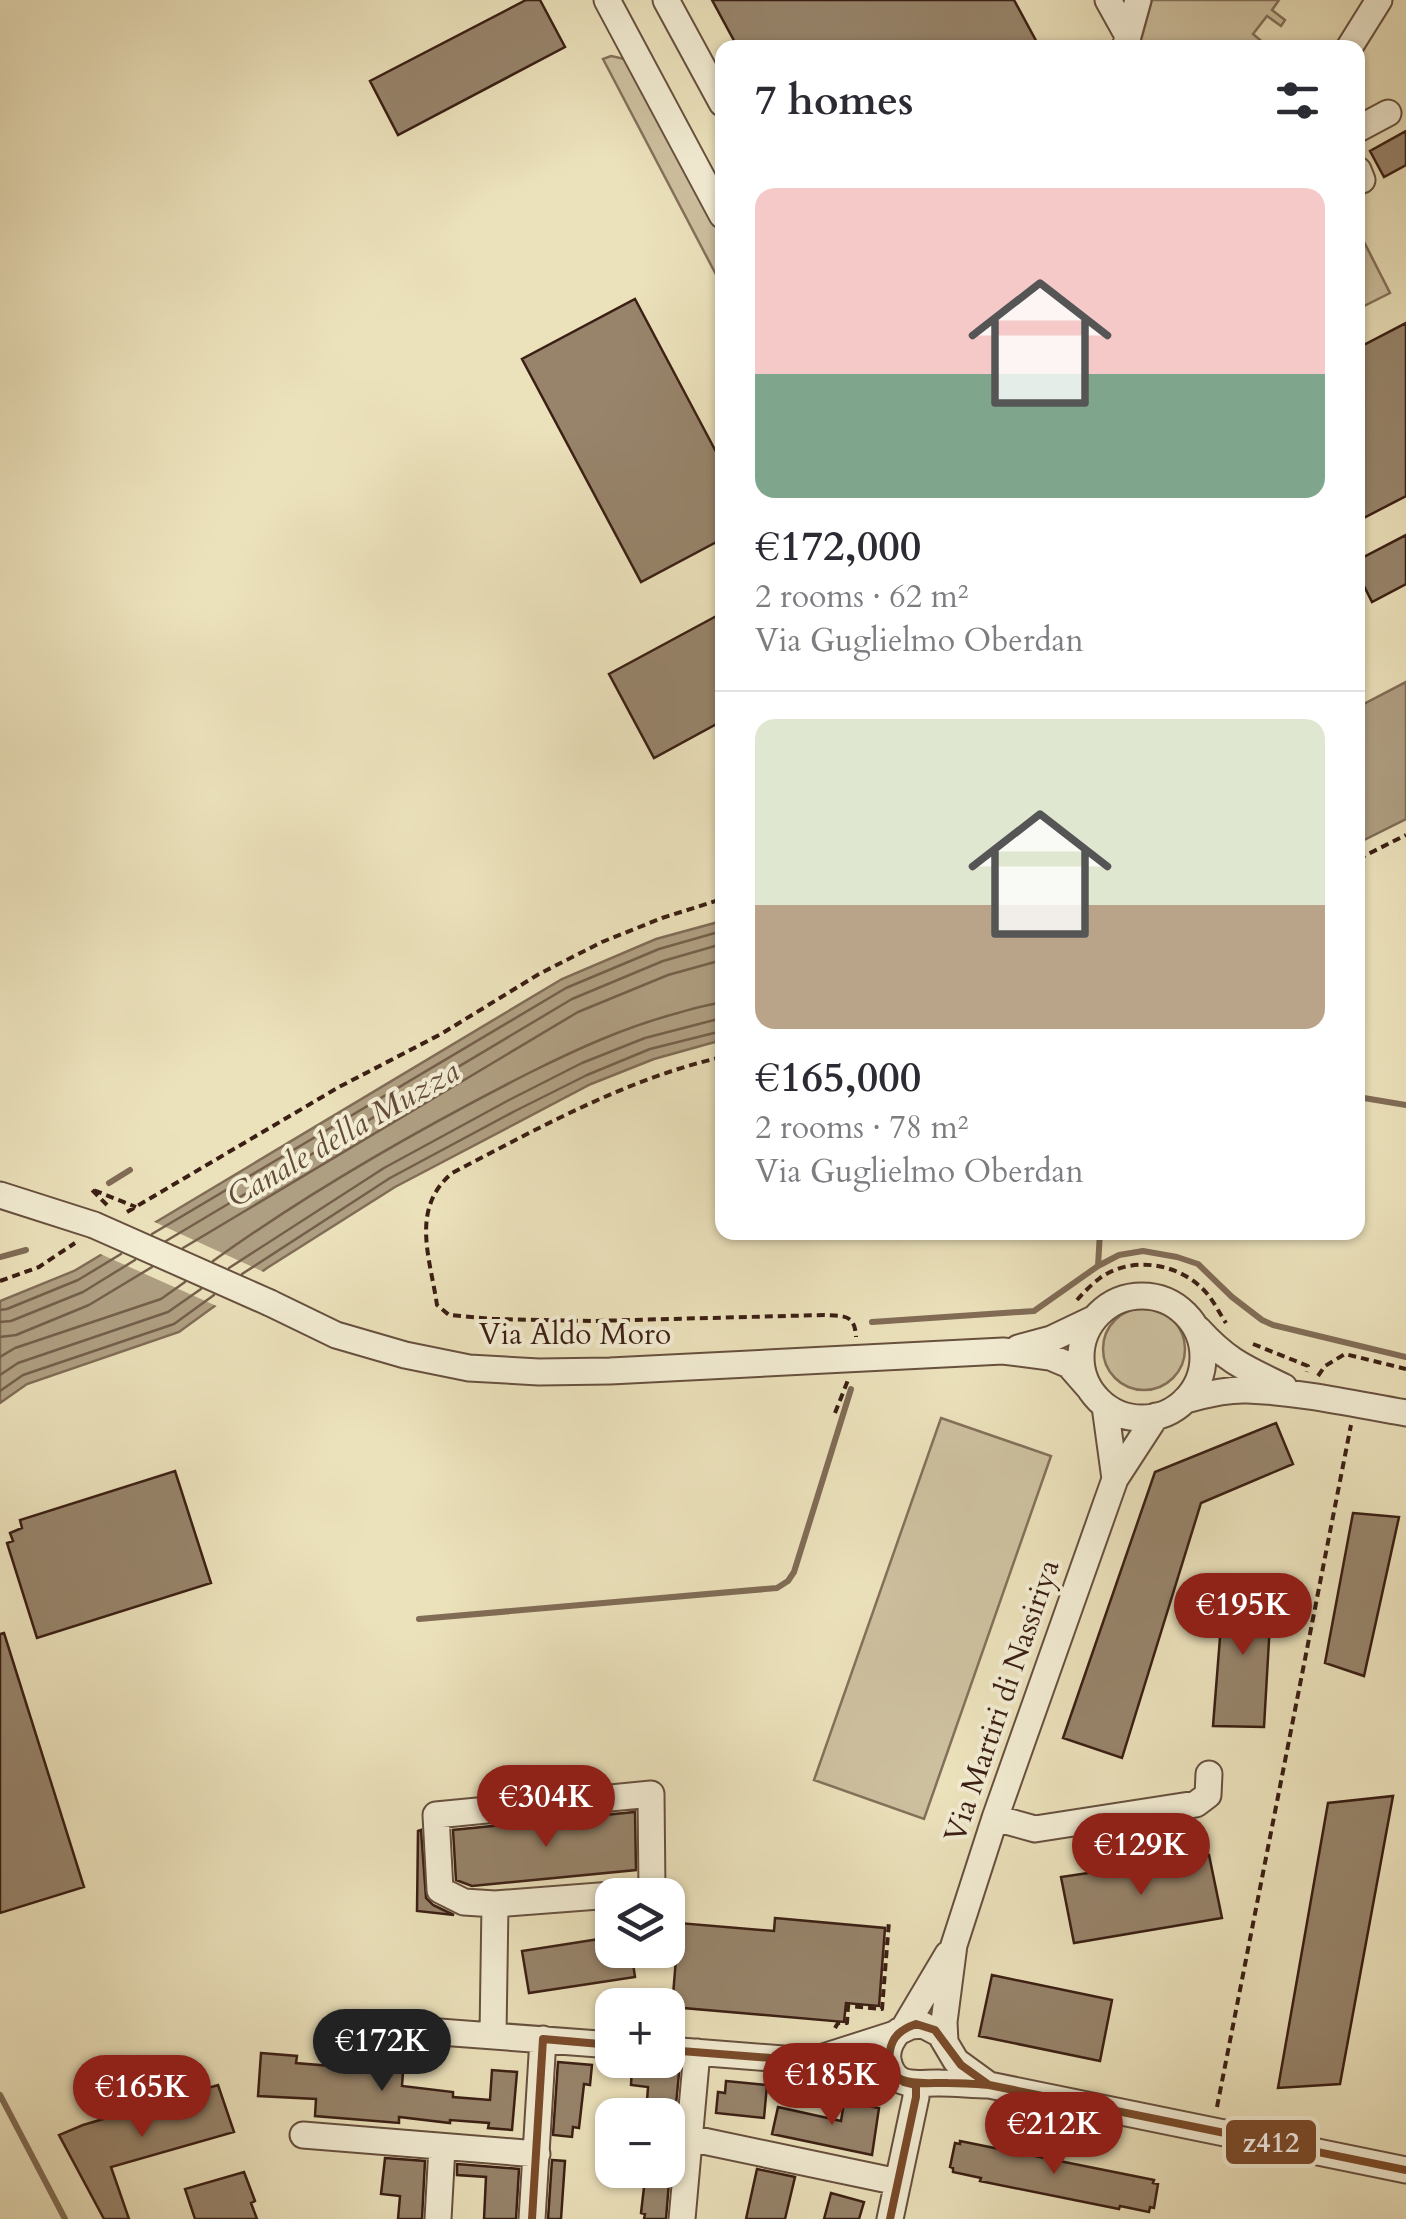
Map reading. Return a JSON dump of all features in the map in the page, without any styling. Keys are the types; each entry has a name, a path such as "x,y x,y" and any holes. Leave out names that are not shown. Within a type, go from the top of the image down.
{"street":[{"path":"607,0 715,202"},
{"path":"666,0 715,90"},
{"path":"1108,0 1125,40"},
{"path":"1127,40 1138,0"},
{"path":"1354,40 1379,0"},
{"path":"1365,126 1388,114"},
{"name":"Via Aldo Moro","path":"0,1195 97,1223 336,1335 469,1368 610,1370 856,1348 1003,1352 1050,1357 1069,1365 1097,1397 1129,1416 1156,1416 1185,1400 1246,1390 1302,1395 1406,1413"},
{"name":"Via Aldo Moro","path":"1003,1352 1050,1339 1093,1319 1113,1302 1138,1296 1175,1306 1237,1364 1302,1395"},
{"path":"1093,1319 1080,1361 1097,1397"},
{"path":"1185,1400 1202,1369 1202,1345 1193,1324"},
{"name":"Via Martiri di Nassiriya","path":"1097,1397 1114,1479"},
{"name":"Via Martiri di Nassiriya","path":"946,2045 944,2022 954,1946 995,1818 1114,1479 1156,1416"},
{"path":"995,1818 1034,1830 1196,1804 1208,1795 1209,1774"},
{"path":"595,1896 495,1904 464,1902 440,1890 436,1816 651,1794 652,1878"},
{"path":"493,2035 495,1904"},
{"name":"Via Martiri di Nassiriya","path":"902,2029 954,1946"},
{"path":"818,2058 913,2025 928,2026 940,2034 956,2060 989,2085"},
{"path":"890,2219 916,2098 912,2080 888,2062 892,2039 902,2029"},
{"path":"413,2030 595,2044"},
{"path":"532,2219 543,2039"},
{"path":"912,2080 938,2078 948,2058 946,2045"},
{"path":"685,2051 818,2058 912,2080 989,2085 1406,2170"},
{"path":"682,2219 697,2052"},
{"path":"304,2136 537,2154"},
{"path":"688,2138 898,2182"},
{"path":"438,2219 442,2146"}],"path":[{"path":"1365,856 1406,836"},
{"path":"120,1216 539,974 602,942 715,902"},
{"path":"715,1059 656,1076 569,1112 438,1185 425,1217 437,1305 449,1314 494,1319 845,1316 856,1325 856,1348 835,1413"},
{"path":"0,1281 39,1267 97,1223 91,1190 136,1207"},
{"path":"1302,1395 1325,1366 1345,1354 1406,1369"},
{"path":"1212,2132 1352,1423"},
{"path":"818,2058 838,2023 847,2024 848,2006 882,2009 889,1921"}],"shaded area":[{"path":"1152,0 1279,0 1272,10 1285,20 1281,26 1267,16 1253,34 1260,40 1141,40"},
{"path":"603,59 625,59 646,87 715,219 715,273"},
{"path":"1365,244 1390,293 1365,306"},
{"path":"1144,1308 1160,1311 1173,1320 1182,1333 1182,1365 1173,1378 1160,1387 1144,1390 1128,1387 1115,1378 1106,1365 1103,1349 1106,1333 1115,1320 1128,1311"},
{"path":"941,1418 1051,1456 924,1819 814,1780"}],"water":[{"path":"1406,682 1406,819 1365,840 1365,703"},
{"name":"Canale della Muzza","path":"715,923 715,1042 654,1059 591,1084 395,1187 267,1268 179,1332 27,1384 0,1403 0,1301 74,1271 562,979 656,939"}],"pier":[{"path":"148,1219 268,1274 221,1308 96,1252"}],"building":[{"path":"526,0 540,0 565,47 398,135 370,81"},
{"path":"712,0 1014,0 1036,40 734,40"},
{"path":"1406,131 1406,165 1384,177 1370,151"},
{"path":"635,299 715,450 715,543 641,582 522,359"},
{"path":"1406,323 1406,496 1365,517 1365,344"},
{"path":"1406,535 1406,584 1372,602 1365,588 1365,556"},
{"path":"715,617 715,725 654,758 609,674"},
{"path":"1276,1423 1293,1464 1201,1503 1122,1758 1063,1738 1155,1472"},
{"path":"175,1471 211,1583 37,1638 7,1543 13,1541 10,1533 22,1528 20,1520"},
{"path":"1353,1513 1399,1517 1364,1676 1325,1663"},
{"path":"1224,1587 1272,1588 1264,1727 1213,1726"},
{"path":"4,1633 84,1887 0,1913 0,1634"},
{"path":"1393,1796 1340,2084 1278,2088 1328,1803"},
{"path":"635,1812 636,1870 472,1886 456,1880 453,1830"},
{"path":"421,1830 426,1898 454,1915 417,1911"},
{"path":"1209,1855 1222,1918 1074,1943 1061,1877"},
{"path":"775,1918 885,1928 879,2006 846,2003 844,2022 685,2008 685,1988 674,1988 675,1968 685,1968 685,1924 774,1931"},
{"path":"595,1940 595,1968 634,1968 635,1977 529,1993 522,1951"},
{"path":"992,1975 1112,2000 1100,2061 979,2036"},
{"path":"261,2053 297,2056 296,2063 403,2072 402,2086 490,2100 492,2070 517,2072 512,2130 488,2128 489,2123 450,2120 399,2117 399,2123 315,2116 316,2099 258,2096"},
{"path":"558,2062 592,2065 590,2085 584,2084 579,2128 573,2127 572,2137 553,2135"},
{"path":"631,2078 679,2078 677,2098 647,2098 648,2087 631,2085"},
{"path":"726,2081 767,2085 764,2118 716,2113 718,2092 725,2093"},
{"path":"218,2085 234,2132 111,2167 129,2219 104,2219 59,2135"},
{"path":"844,2102 879,2108 872,2155 772,2134 778,2107 841,2121"},
{"path":"955,2143 1154,2180 1158,2184 1154,2208 1150,2207 1149,2212 1120,2206 1119,2209 953,2172 950,2167"},
{"path":"385,2158 425,2161 422,2219 398,2219 400,2196 381,2194"},
{"path":"552,2160 565,2161 561,2219 548,2219"},
{"path":"457,2164 519,2169 516,2219 484,2219 486,2177 457,2175"},
{"path":"757,2169 795,2177 785,2219 746,2219"},
{"path":"244,2172 257,2219 195,2219 185,2189"},
{"path":"644,2188 669,2188 666,2219 644,2219 645,2214 641,2213"},
{"path":"831,2193 864,2202 859,2219 824,2219"}],"waterway":[{"path":"1365,1098 1406,1105"},
{"path":"109,1183 130,1170"},
{"path":"872,1322 1034,1311 1098,1266 1100,1240"},
{"path":"0,1257 26,1250"},
{"path":"1098,1266 1119,1255 1143,1251 1177,1257 1198,1264 1232,1297 1273,1325 1406,1357"},
{"path":"419,1619 777,1588 794,1572 851,1389"},
{"path":"0,2095 65,2219"}],"transit line":[{"name":"z412","path":"916,2024 935,2030 961,2065 989,2085 908,2082 893,2073 893,2041 916,2024"},
{"name":"z412","path":"532,2219 543,2039 595,2044"},
{"name":"z412","path":"685,2051 890,2071 904,2082 916,2085"},
{"name":"z412","path":"890,2219 916,2085"},
{"name":"z412","path":"989,2085 1406,2170"}]}
